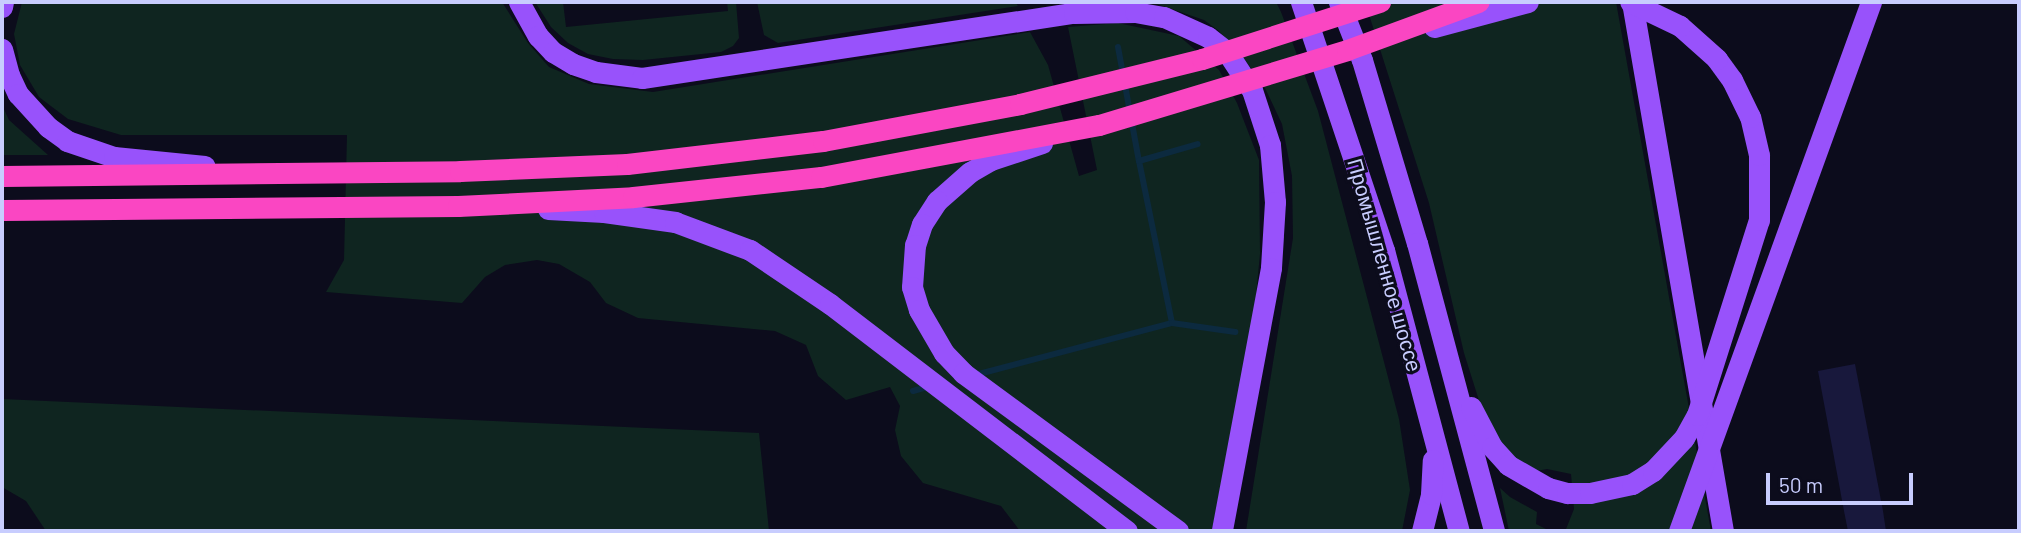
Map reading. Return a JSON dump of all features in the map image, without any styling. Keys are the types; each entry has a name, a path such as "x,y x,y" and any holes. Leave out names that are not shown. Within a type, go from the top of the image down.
{"highway":[{"path":"2,176 551,169 694,158 823,141 1020,104 1116,82 1265,40 1380,2"},
{"path":"2,210 458,205 633,197 821,177 1099,125 1354,55 1478,2"}],"main road":[{"path":"2,7 3,2"},
{"path":"519,2 538,36 553,52 573,64 596,72 630,77 664,76 1083,12 1135,12 1164,18 1208,37 1227,52 1252,90 1270,145 1275,202 1271,268 1222,531"},
{"name":"Промышленное шоссе","path":"1339,2 1448,354 1494,531"},
{"path":"1351,2 1354,55 1528,2"},
{"path":"1448,354 1478,424 1492,447 1508,465 1548,488 1567,493 1590,493 1632,484 1653,471 1684,438 1697,415 1759,220 1759,155 1749,117 1732,80 1717,59 1680,26 1631,2"},
{"path":"1631,2 1723,531"},
{"path":"1679,531 1871,2"},
{"name":"Промышленное шоссе","path":"1302,6 1384,250 1459,531"},
{"path":"2,49 9,75 32,112 48,127 78,145 114,157 146,161 305,173"},
{"path":"1099,125 991,160 950,189 922,224 911,266 912,287 927,327 963,373 1178,531"},
{"path":"458,205 643,215 710,233 750,250 830,304 1127,531"},
{"path":"1422,531 1431,494 1431,426"}],"green space":[{"path":"22,2 502,2 528,43 549,67 589,84 653,92 1030,32 1048,65 1079,176 1097,170 1068,27 1118,23 1179,36 1219,70 1237,103 1259,160 1260,254 1255,306 1212,531 1020,531 1001,506 923,483 901,456 895,430 900,406 890,387 846,400 818,376 806,345 775,331 638,318 606,303 590,282 559,264 537,260 505,265 485,277 462,303 326,292 344,260 347,135 121,135 68,119 39,97 20,65 14,34"},
{"path":"535,2 563,2 566,27 728,11 727,2 736,2 739,38 733,46 721,52 643,60 613,59 588,54 568,43 551,27"},
{"path":"757,2 1015,2 1018,6 778,43 764,35"},
{"path":"1151,2 1276,2 1281,12 1318,111 1399,419 1410,490 1402,531 1246,531 1293,238 1292,176 1282,124 1266,90 1246,61 1219,31 1204,20"},
{"path":"1365,2 1616,2 1711,531 1555,531 1566,529 1574,509 1571,474 1547,469 1531,472 1508,455 1488,429 1464,353 1429,203"},
{"path":"2,105 9,120 48,155 2,155"},
{"path":"2,399 759,433 769,531 46,531 26,501 2,487"},
{"path":"1500,488 1510,497 1537,512 1536,524 1550,531 1509,531"}],"building":[{"path":"1855,364 1886,531 1848,531 1818,371"}],"waterway":[{"path":"1118,47 1139,161"},
{"path":"1172,323 1139,161 1198,144"},
{"path":"975,375 1172,323 1235,332"},
{"path":"913,391 931,386"}]}
